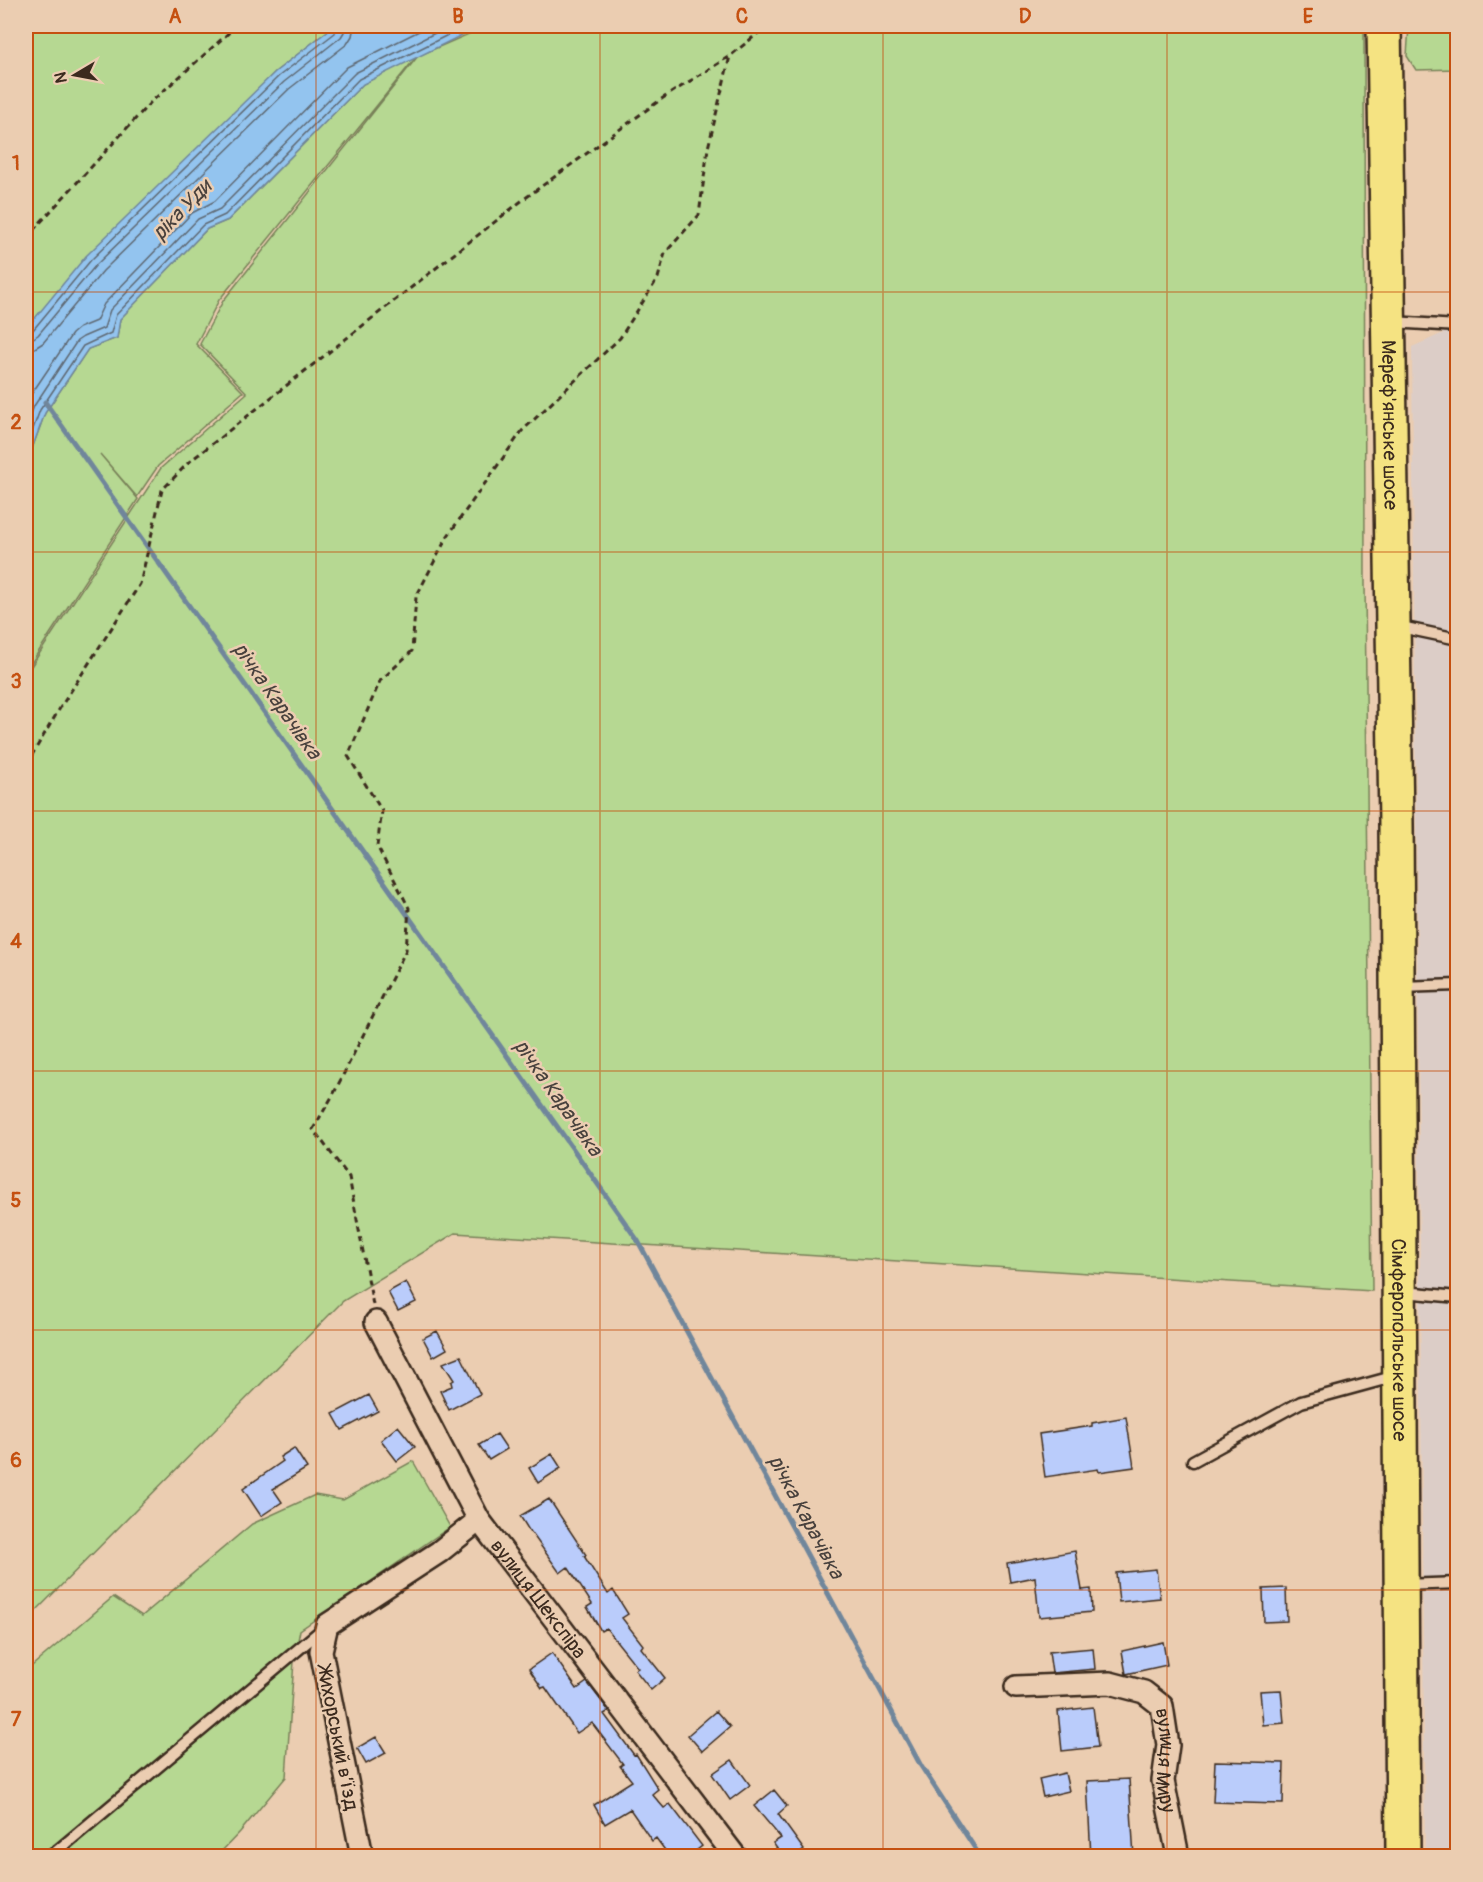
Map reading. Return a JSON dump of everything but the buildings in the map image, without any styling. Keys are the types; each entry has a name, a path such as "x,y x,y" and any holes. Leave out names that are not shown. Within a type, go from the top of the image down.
{"highway":[{"name":"Мереф'янське шосе","path":"1384,26 1396,825"},
{"name":"Сімферопольське шосе","path":"1396,825 1402,1857"}],"street":[{"name":"вулиця Шекспіра","path":"376,1322 479,1520 735,1857"},
{"path":"327,1625 439,1552 479,1520"},
{"name":"Жихорський в’їзд","path":"327,1625 321,1651 362,1857"},
{"name":"вулиця Миру","path":"1016,1687 1110,1683 1144,1692 1162,1706 1168,1745 1163,1780 1178,1857"}],"lane":[{"path":"1389,322 1458,326"},
{"path":"1392,626 1458,639"},
{"path":"1397,987 1458,985"},
{"path":"1399,1292 1458,1297"},
{"path":"1193,1461 1301,1402 1400,1375"},
{"path":"1401,1585 1458,1582"},
{"path":"51,1857 327,1625"}],"path":[{"path":"26,238 150,104 235,26"},
{"path":"26,765 140,584 162,490 189,462 524,198 663,98 730,56 767,26"},
{"path":"376,1322 349,1177 313,1129 333,1095 406,950 409,908 377,846 382,811 348,756 380,681 412,651 416,597 447,537 522,431 620,338 658,278 665,253 699,215 708,148 730,56"}],"shaded area":[{"path":"1457,327 1457,1856 1425,1856 1412,347"}],"green space":[{"path":"26,26 334,26 275,72 26,329"},
{"path":"487,26 1364,26 1365,585 1372,1291 455,1233 343,1301 26,1621 26,674 161,468 247,393 200,344 223,301 418,56"},
{"path":"1409,26 1457,26 1457,69 1416,70 1407,56"},
{"path":"417,56 219,300 196,344 243,392 158,466 137,497 100,454 138,499 26,671 26,465 45,413 88,349 117,338 120,319 207,229 228,220 363,84"},
{"path":"413,1461 450,1527 300,1630 294,1661 286,1777 217,1856 26,1856 26,1671 113,1597 142,1616 252,1524 315,1495 343,1500"}],"water":[{"name":"ріка Уди","path":"334,26 480,26 363,84 228,220 207,229 120,319 117,338 88,349 45,413 26,465 26,329 86,256 275,72"}],"waterway":[{"name":"річка Карачівка","path":"45,402 638,1241 921,1766 980,1856"}]}
